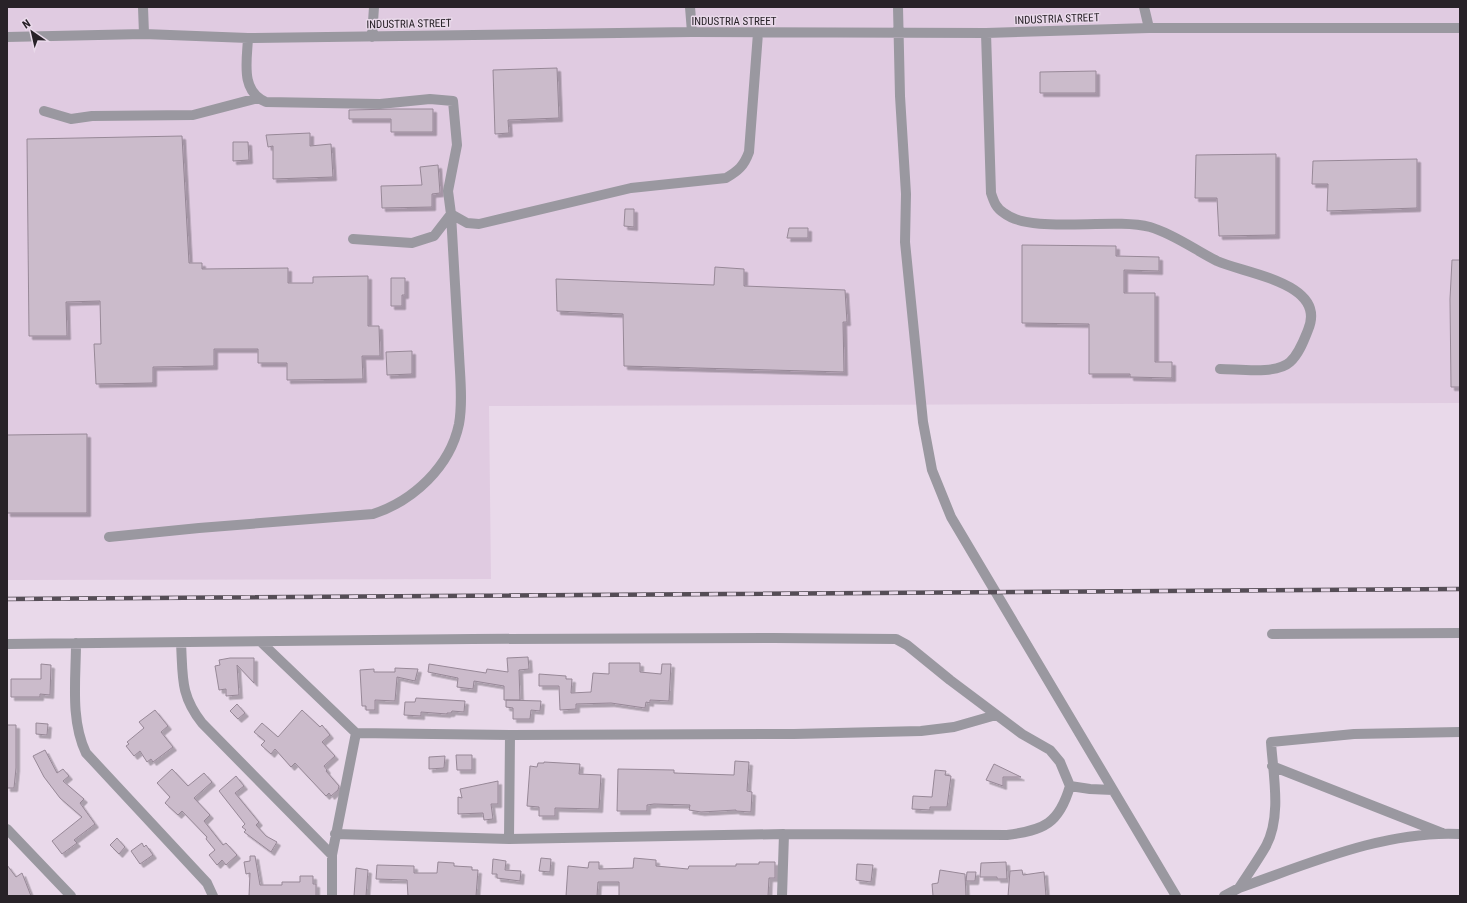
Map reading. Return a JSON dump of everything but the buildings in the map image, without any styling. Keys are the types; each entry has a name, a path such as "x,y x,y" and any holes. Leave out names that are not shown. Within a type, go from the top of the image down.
{"street":[{"path":"143,7 144,34"},
{"path":"372,37 374,7"},
{"path":"690,7 692,32"},
{"path":"898,7 900,96 906,194 905,242 926,446 932,470 942,499 974,556 1176,896"},
{"path":"1144,7 1149,28"},
{"name":"INDUSTRIA STREET","path":"7,37 144,34 248,38 692,32 986,33 1149,28 1460,28"},
{"path":"451,214 467,223 489,222 517,214 631,188 726,178 738,171 746,161 749,152 758,33"},
{"path":"986,33 991,193 999,209 1012,218 1029,223 1108,223 1136,225 1162,232 1218,261 1259,274 1299,293 1310,306 1312,314 1309,329 1298,352 1289,363 1276,368 1220,369"},
{"path":"109,537 373,514 391,509 407,499 438,469 448,453 459,424 460,384 451,214 448,191 457,145 453,101 430,99 380,104 266,102 258,98 248,83 248,38"},
{"path":"44,111 71,119 92,116 193,115 258,98"},
{"path":"353,239 412,243 434,236 451,214"},
{"path":"1272,634 1460,633"},
{"path":"7,644 262,643 480,639 890,638 908,645 1022,734 1050,750 1060,762 1070,786 1065,804 1050,821 1037,829 1006,835 784,834 509,839 335,834"},
{"path":"76,643 75,702 80,737 86,753 207,883 213,896"},
{"path":"181,643 184,690 193,712 332,855"},
{"path":"262,643 356,733 510,735 786,734 921,731 954,727 996,714"},
{"path":"1238,888 1266,845 1273,826 1274,798 1271,742 1354,734 1460,732"},
{"path":"332,896 332,855 335,834 356,733"},
{"path":"509,839 510,735"},
{"path":"1272,766 1442,833"},
{"path":"1070,786 1113,790"},
{"path":"7,829 71,896"},
{"path":"1224,896 1238,888 1350,850 1386,841 1442,833 1460,834"},
{"path":"782,896 784,834"}],"shaded area":[{"path":"7,7 1460,7 1460,403 489,406 491,579 7,580"}],"railway":[{"path":"7,599 1460,589"}]}
